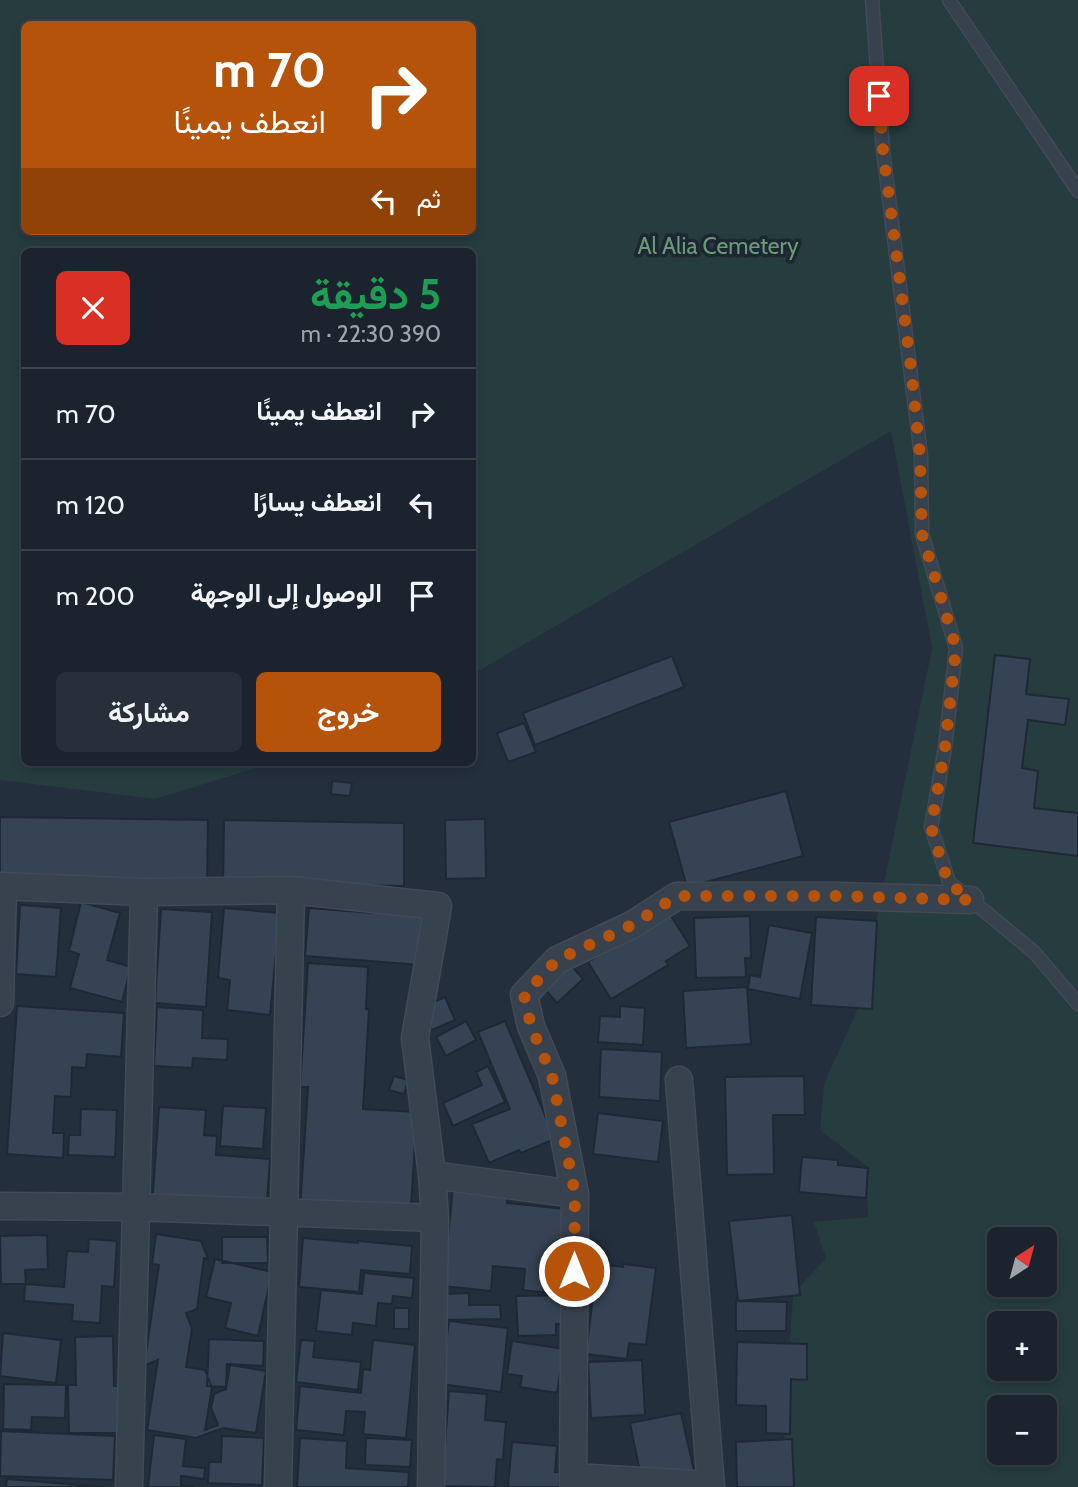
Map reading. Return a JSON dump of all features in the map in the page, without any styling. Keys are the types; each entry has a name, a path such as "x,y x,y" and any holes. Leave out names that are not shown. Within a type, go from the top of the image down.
{"street":[{"path":"0,1003 2,886 144,892 291,890 438,906 415,1038 435,1219 431,1487"},
{"path":"278,1487 291,890"},
{"path":"129,1487 144,892"},
{"path":"679,1080 711,1486 573,1482 575,1194 552,1076 531,1026 524,995 557,960 632,925 677,896 839,896 970,900"},
{"path":"432,1175 575,1194"},
{"path":"0,1206 136,1207 435,1219"}],"lane":[{"path":"872,0 883,150 920,456 922,534 956,648 945,748 931,827 948,882 1034,952 1078,1004"},
{"path":"949,0 1078,191"}],"green space":[{"name":"Al Alia Cemetery","path":"0,0 1078,0 1078,1487 781,1487 793,1294 826,1258 814,1222 868,1217 866,1166 820,1130 824,1084 859,1006 932,648 891,431 476,672 476,248 21,248 21,766 262,766 155,799 0,780"}],"building":[{"path":"995,655 1030,659 1026,694 1069,699 1065,725 1028,720 1022,768 1038,771 1034,808 1078,813 1078,856 973,843"},
{"path":"672,656 684,687 535,745 523,713"},
{"path":"524,723 536,752 508,762 497,733"},
{"path":"332,781 352,783 350,796 331,794"},
{"path":"786,791 803,856 687,887 669,822"},
{"path":"0,817 208,820 207,884 0,880"},
{"path":"485,819 486,878 446,879 445,820"},
{"path":"224,820 404,823 404,886 223,883"},
{"path":"81,902 120,913 107,960 131,967 122,1002 70,988 79,954 69,951"},
{"path":"20,905 61,908 56,977 16,974"},
{"path":"224,908 280,913 270,1015 227,1010 230,980 218,978"},
{"path":"309,908 424,914 421,965 305,956"},
{"path":"161,909 212,912 206,1007 155,1003"},
{"path":"669,913 690,946 666,961 668,965 611,999 588,962"},
{"path":"750,916 751,958 745,958 746,977 696,978 694,918"},
{"path":"816,917 877,921 872,1009 811,1005"},
{"path":"769,925 812,933 800,999 748,989 750,975 760,977"},
{"path":"308,963 368,967 366,1009 369,1010 363,1109 417,1112 411,1206 300,1210 308,1087 300,1087"},
{"path":"569,963 583,979 557,1003 543,987"},
{"path":"747,987 751,1044 686,1048 683,991"},
{"path":"445,997 455,1020 432,1030 422,1007"},
{"path":"17,1006 124,1013 121,1057 87,1054 86,1068 72,1067 71,1097 55,1096 53,1133 64,1133 63,1158 7,1154"},
{"path":"620,1006 645,1008 643,1045 598,1042 600,1016 620,1017"},
{"path":"157,1007 203,1010 202,1038 228,1039 227,1060 193,1058 192,1068 154,1066"},
{"path":"466,1021 476,1040 446,1056 436,1037"},
{"path":"505,1021 555,1139 489,1163 472,1124 510,1109 478,1032"},
{"path":"601,1049 662,1052 660,1101 599,1097"},
{"path":"488,1066 505,1102 453,1126 443,1103 482,1085 476,1072"},
{"path":"394,1076 408,1080 404,1094 389,1090"},
{"path":"804,1076 805,1115 773,1115 774,1174 727,1175 725,1077"},
{"path":"223,1106 266,1108 263,1149 220,1146"},
{"path":"159,1107 206,1110 204,1135 217,1136 216,1155 270,1159 266,1215 152,1206"},
{"path":"81,1109 117,1110 115,1157 68,1155 69,1135 80,1135"},
{"path":"598,1113 663,1121 658,1162 593,1154"},
{"path":"802,1157 838,1160 838,1165 868,1168 866,1198 799,1192"},
{"path":"453,1188 508,1193 507,1203 565,1209 557,1294 523,1290 525,1269 493,1266 491,1291 443,1286"},
{"path":"792,1215 800,1295 738,1301 729,1221"},
{"path":"156,1234 201,1241 208,1259 204,1258 197,1309 186,1313 192,1329 186,1367 205,1370 212,1388 205,1430 218,1425 211,1408 214,1394 226,1389 230,1365 266,1371 256,1433 223,1428 196,1438 147,1430 158,1360 144,1366 159,1265 152,1264"},
{"path":"47,1235 48,1269 25,1270 26,1284 1,1284 0,1236"},
{"path":"222,1237 267,1237 268,1263 222,1263"},
{"path":"303,1238 412,1246 410,1274 361,1270 359,1292 299,1287"},
{"path":"89,1239 117,1241 114,1287 102,1286 100,1323 72,1321 73,1305 24,1301 25,1284 64,1287 67,1251 88,1252"},
{"path":"215,1259 272,1272 258,1336 225,1328 231,1303 206,1297"},
{"path":"597,1264 656,1268 646,1345 629,1343 627,1359 586,1354"},
{"path":"364,1273 414,1278 412,1298 393,1296 392,1304 378,1303 376,1326 353,1323 352,1335 316,1331 321,1290 362,1294"},
{"path":"469,1293 469,1305 500,1305 501,1319 446,1320 446,1294"},
{"path":"567,1295 568,1324 556,1324 556,1335 518,1336 516,1296"},
{"path":"736,1301 787,1302 786,1331 736,1331"},
{"path":"394,1308 409,1308 409,1329 394,1329"},
{"path":"449,1321 508,1328 501,1392 441,1384"},
{"path":"3,1333 61,1340 56,1383 0,1376"},
{"path":"113,1336 114,1386 120,1386 121,1433 69,1433 68,1385 76,1385 75,1337"},
{"path":"209,1339 264,1341 263,1366 227,1364 226,1387 207,1386"},
{"path":"301,1340 315,1341 313,1357 361,1362 358,1390 296,1382"},
{"path":"373,1340 415,1345 406,1438 363,1434 365,1412 346,1411 344,1435 296,1430 300,1386 361,1393 363,1369 370,1370"},
{"path":"512,1341 564,1349 557,1393 520,1387 522,1376 507,1374"},
{"path":"737,1342 807,1344 807,1380 791,1379 790,1434 766,1433 766,1406 736,1405"},
{"path":"642,1360 645,1415 591,1418 588,1362"},
{"path":"4,1384 66,1385 65,1418 32,1417 31,1430 3,1429"},
{"path":"449,1391 487,1394 485,1420 506,1422 503,1460 497,1459 495,1487 442,1486"},
{"path":"681,1413 694,1471 642,1482 630,1423"},
{"path":"1,1431 115,1436 113,1480 0,1476"},
{"path":"154,1435 186,1439 183,1466 205,1468 204,1479 181,1476 181,1485 194,1487 148,1487"},
{"path":"222,1436 264,1438 262,1485 208,1483 209,1462 221,1462"},
{"path":"300,1438 347,1441 346,1468 409,1472 408,1487 297,1487"},
{"path":"366,1438 412,1440 410,1467 365,1465"},
{"path":"792,1439 794,1487 737,1487 736,1442"},
{"path":"512,1442 557,1446 555,1472 560,1472 559,1487 508,1487"},
{"path":"7,1479 104,1487 6,1487"}],"route":[{"path":"574,1271 575,1194 552,1076 531,1026 524,995 557,960 632,925 677,896 839,896 970,900 948,882 931,827 945,748 956,648 922,534 920,456 883,150 879,96"}]}
